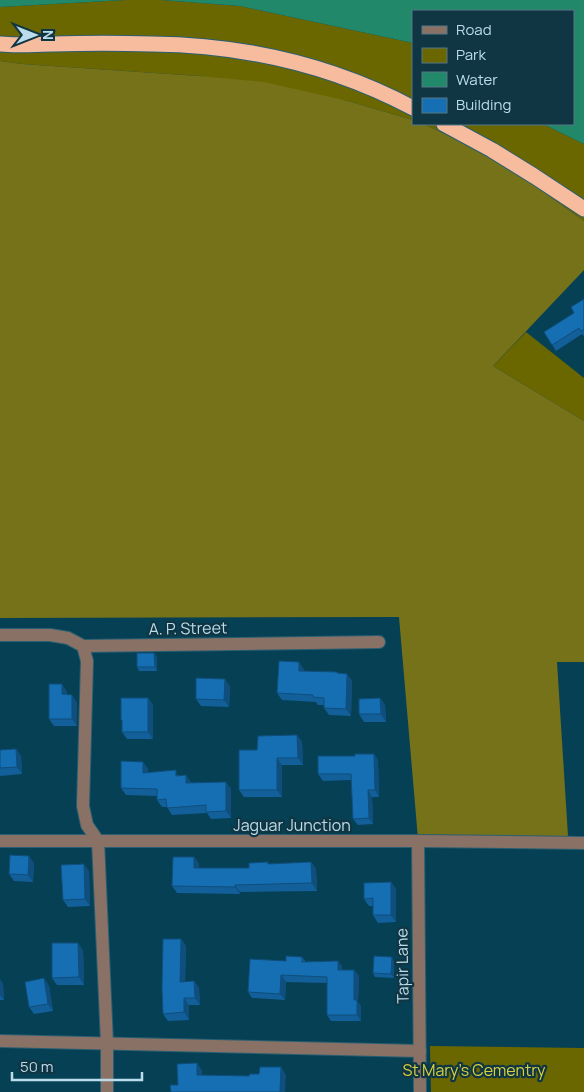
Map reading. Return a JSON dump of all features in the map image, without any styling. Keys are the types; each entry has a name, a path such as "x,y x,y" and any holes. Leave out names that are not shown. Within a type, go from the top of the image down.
{"highway":[{"path":"0,44 192,45 242,51 314,66 352,80 412,107"},
{"path":"446,125 492,150 584,210"}],"street":[{"name":"A. P. Street","path":"0,635 50,635 68,638 83,646 379,642"},
{"path":"83,646 87,661 82,806 87,825 98,841 107,1043 107,1092"},
{"name":"Jaguar Junction","path":"0,841 418,840 584,843"},
{"name":"Tapir Lane","path":"418,840 420,1092"},
{"path":"0,1041 420,1051"}],"green space":[{"path":"125,0 161,0 240,6 412,43 412,120 348,101 199,76 0,61 0,7"},
{"path":"425,125 545,125 584,144 584,221 527,180 479,149"},
{"path":"526,332 584,378 584,421 493,366"},
{"name":"St Mary's Cementry","path":"430,1046 584,1048 584,1092 431,1092"}],"shaded area":[{"path":"0,61 264,82 348,101 412,120 412,125 425,125 479,149 527,180 584,221 584,270 493,366 584,421 584,662 557,662 568,836 418,839 399,617 0,618"}],"water":[{"path":"0,0 125,0 0,7"},
{"path":"161,0 584,0 584,144 545,125 574,125 574,10 412,10 412,43 240,6"}],"building":[{"path":"584,299 584,330 580,331 579,328 552,345 544,332 574,313 571,307"},
{"path":"137,653 154,653 155,667 137,667"},
{"path":"279,661 299,662 299,671 347,674 346,709 324,708 324,698 313,697 313,695 277,693"},
{"path":"196,678 225,679 224,700 196,699"},
{"path":"49,684 62,684 62,694 72,695 72,719 49,719"},
{"path":"121,698 148,698 148,732 122,732"},
{"path":"380,698 381,714 359,714 359,699"},
{"path":"297,735 298,758 277,758 277,790 239,790 239,750 257,750 258,736"},
{"path":"16,749 17,767 0,768 0,750"},
{"path":"355,754 374,754 375,790 368,790 369,818 353,819 351,774 318,774 318,756 355,756"},
{"path":"121,761 143,762 143,773 176,770 176,776 186,775 186,783 226,782 226,811 206,812 206,805 167,808 166,799 157,800 157,789 121,788"},
{"path":"10,855 29,856 28,875 9,874"},
{"path":"173,857 194,857 194,868 249,868 249,863 311,862 312,883 235,885 235,887 172,886"},
{"path":"84,864 85,899 63,900 61,865"},
{"path":"391,882 391,915 373,915 373,898 364,899 364,883"},
{"path":"163,939 181,939 180,982 194,981 195,998 184,998 184,1012 163,1014"},
{"path":"52,943 78,943 79,977 52,978"},
{"path":"286,956 302,957 302,962 338,961 338,970 354,970 354,1000 357,1000 357,1015 327,1015 327,977 281,975 280,994 248,992 250,959 286,961"},
{"path":"374,956 392,957 391,974 373,973"},
{"path":"44,978 48,1004 29,1007 25,982"},
{"path":"197,1063 197,1075 249,1076 250,1074 259,1074 260,1067 281,1067 280,1092 171,1092 170,1085 178,1085 177,1064"}]}
